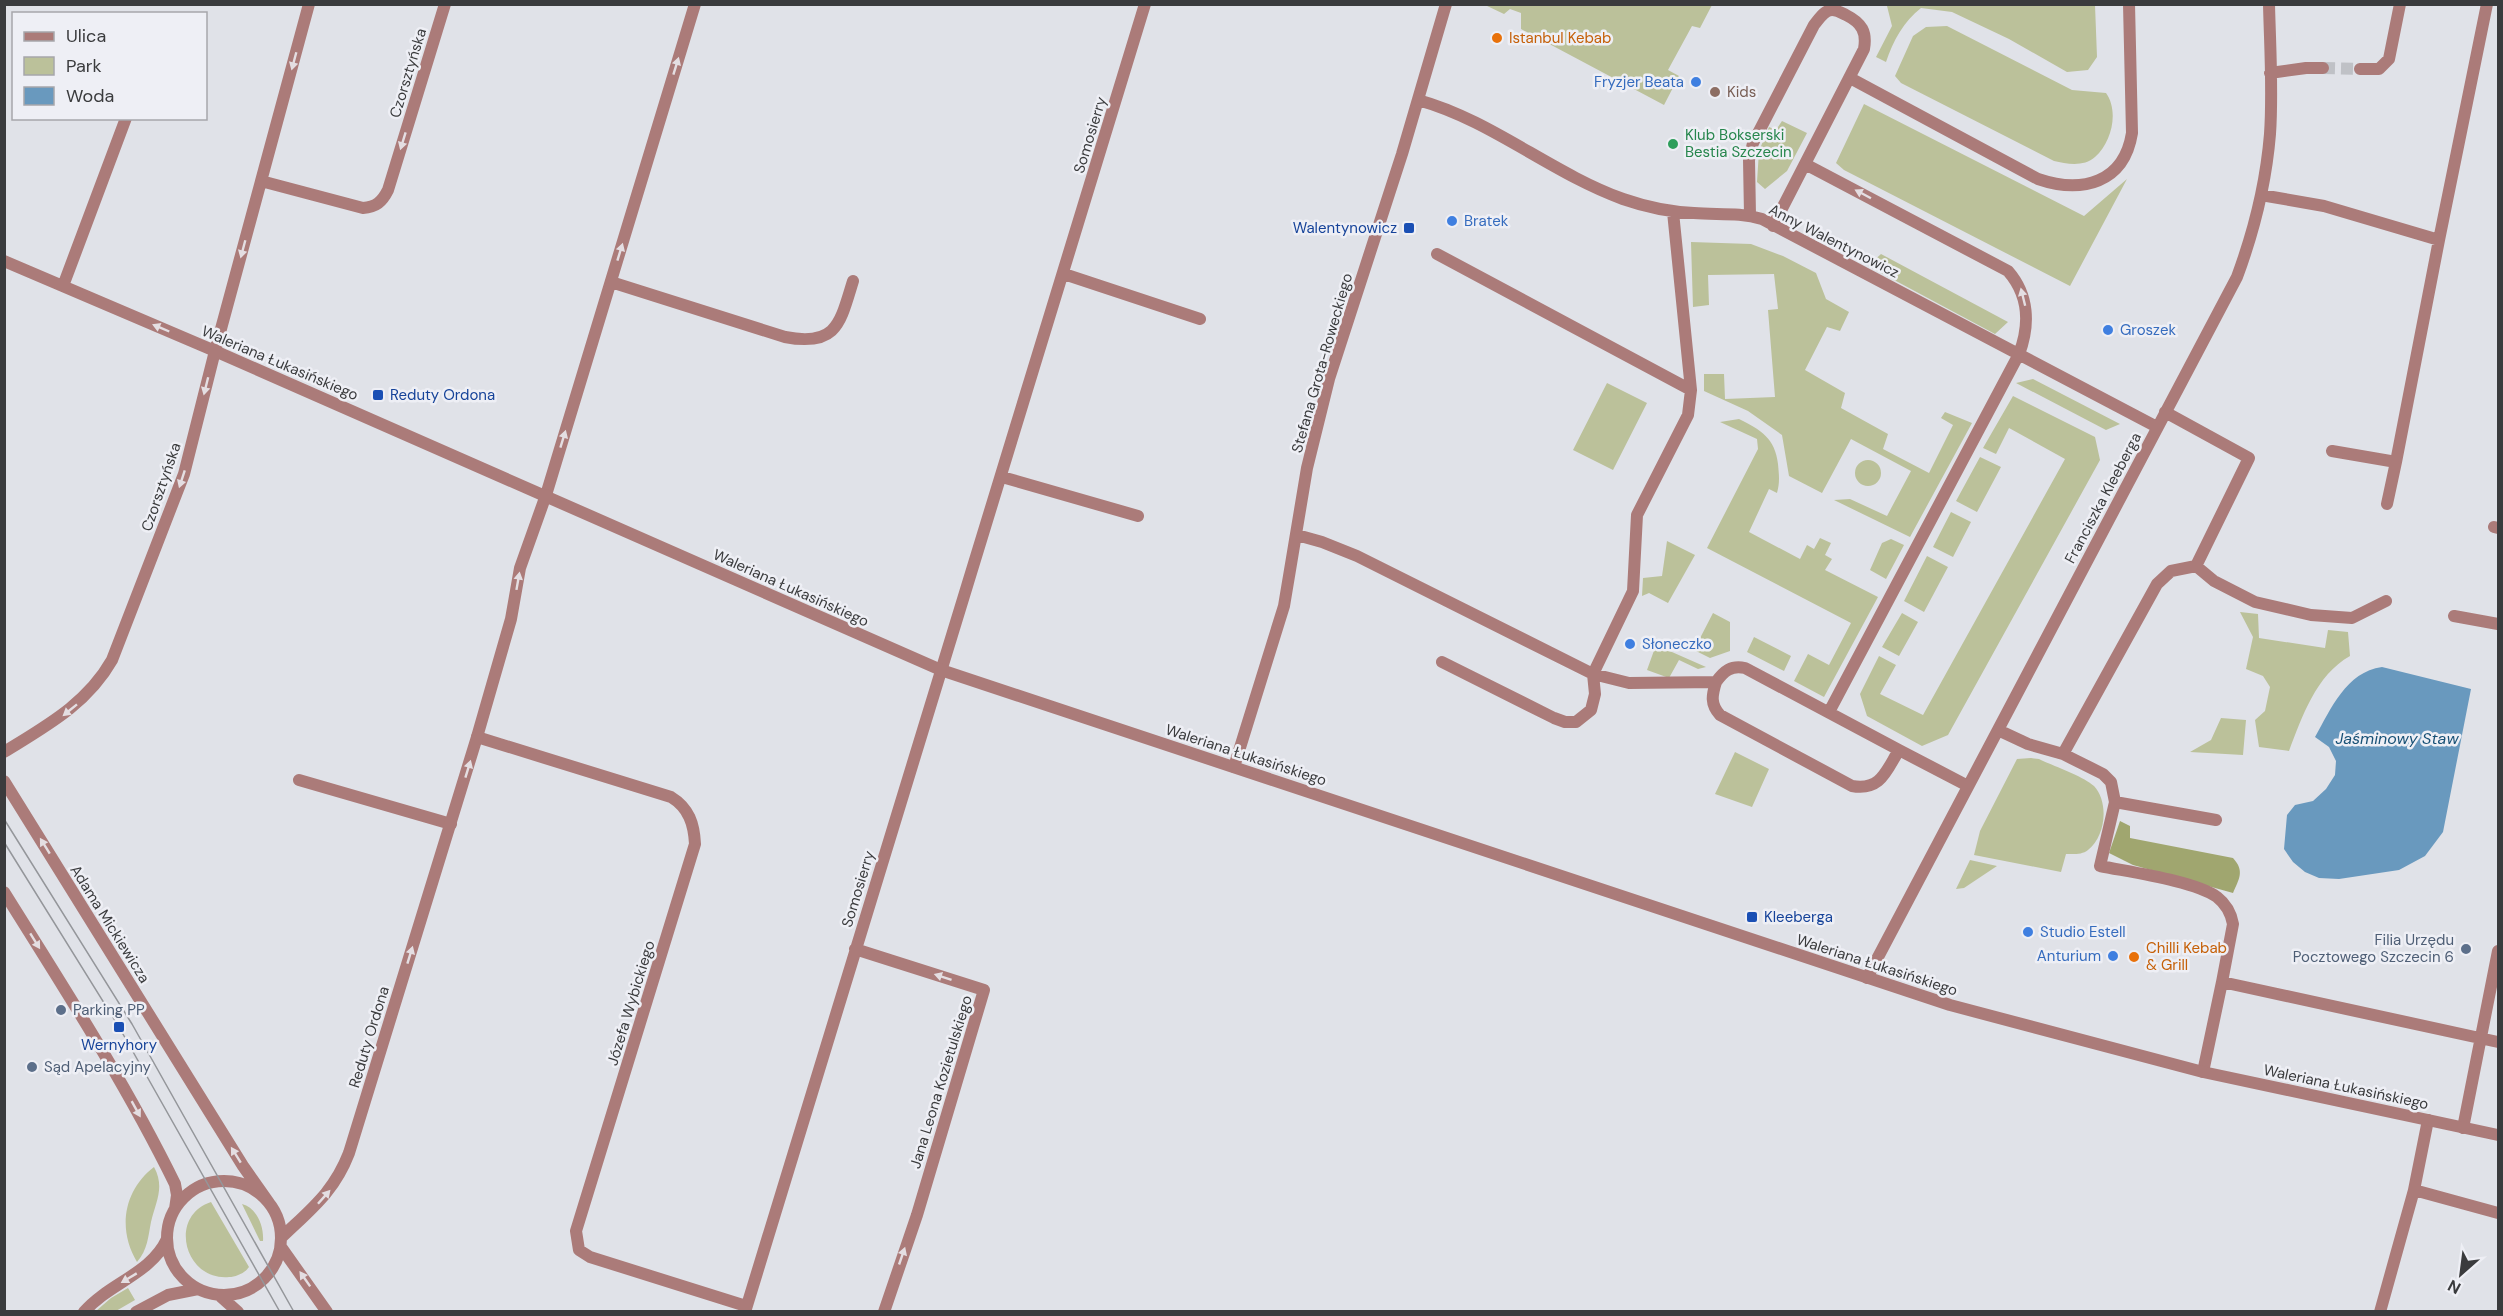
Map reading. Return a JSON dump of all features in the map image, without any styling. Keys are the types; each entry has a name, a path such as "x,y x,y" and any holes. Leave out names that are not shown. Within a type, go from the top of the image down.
{"street":[{"name":"Czorsztyńska","path":"4,752 72,709 95,684 112,660 184,474 309,4"},
{"name":"Czorsztyńska","path":"261,181 363,208 373,207 383,199 388,190 445,4"},
{"name":"Reduty Ordona","path":"281,1242 323,1198 344,1168 477,737 511,619 520,568 546,495 695,4"},
{"name":"Somosierry","path":"745,1309 1002,477 1145,4"},
{"name":"Stefana Grota-Roweckiego","path":"1234,767 1284,606 1307,468 1329,379 1418,100 1446,4"},
{"path":"1850,78 2038,179 2063,185 2093,182 2107,177 2117,169 2125,159 2130,147 2132,123 2129,4"},
{"name":"Franciszka Kleeberga","path":"1867,978 2237,277 2252,234 2261,195 2270,132 2269,4"},
{"path":"2360,69 2379,69 2389,59 2400,4"},
{"path":"2387,504 2487,4"},
{"path":"1750,215 1749,168 1753,143 1814,25 1825,13 1833,10 1853,18 1865,32 1864,49 1773,226"},
{"path":"2270,73 2323,68"},
{"name":"Anny Walentynowicz","path":"1418,100 1450,110 1590,186 1640,204 1673,212 1750,215 2157,427"},
{"path":"63,286 125,120"},
{"path":"1805,164 2008,271 2023,293 2026,322 2019,354 1829,712"},
{"path":"2261,195 2324,206 2439,240"},
{"path":"1442,662 1565,722 1576,722 1591,710 1595,694 1593,674 1633,591 1637,514 1688,415 1691,400 1673,212"},
{"path":"1437,254 1691,390"},
{"name":"Waleriana Łukasińskiego","path":"4,261 546,495 941,670 1971,1011 2203,1071 2499,1135"},
{"path":"1064,274 1200,319"},
{"path":"611,282 785,337 805,341 819,339 829,334 837,324 853,280"},
{"path":"2165,412 2249,458 2196,566"},
{"path":"2332,450 2396,462"},
{"path":"1002,477 1138,516"},
{"path":"1297,535 1357,556 1593,674 1629,683 1716,682"},
{"path":"2196,566 2214,581 2255,602 2311,615 2352,618 2386,601"},
{"path":"2063,754 2157,584 2171,572 2196,566"},
{"path":"2454,616 2499,624"},
{"path":"1899,750 1879,782 1870,786 1852,786 1720,715 1712,702 1716,682 1728,669 1736,666 1745,668 1968,786"},
{"path":"1998,730 2028,744 2063,754 2103,774 2111,782 2115,802 2100,866 2198,888 2217,897 2227,907 2233,924 2203,1071"},
{"name":"Józefa Wybickiego","path":"477,737 671,797 683,805 688,813 695,844 576,1231 577,1244 579,1250 590,1257 745,1309"},
{"path":"299,780 451,824"},
{"name":"Adama Mickiewicza","path":"4,782 243,1166 269,1203"},
{"path":"2115,802 2216,820"},
{"path":"4,892 92,1032 175,1184 177,1195 175,1209 169,1223 168,1239 170,1254 176,1268 185,1280 198,1289 218,1295 238,1311"},
{"name":"Jana Leona Kozietulskiego","path":"855,949 984,990 916,1215 884,1311"},
{"path":"2463,1128 2499,951"},
{"path":"2222,982 2499,1042"},
{"path":"2379,1311 2414,1190 2428,1120"},
{"path":"175,1209 197,1188 221,1182 246,1185 258,1192 269,1203 279,1220 281,1242 275,1265 258,1285 239,1294 218,1295"},
{"path":"2414,1190 2499,1213"},
{"path":"84,1311 99,1297 149,1263 168,1239"},
{"path":"281,1242 327,1311"},
{"path":"136,1311 168,1295 198,1289"}],"green space":[{"path":"1485,5 1712,5 1700,28 1692,26 1668,70 1679,76 1664,105 1521,29 1521,13 1510,9 1504,14"},
{"path":"1885,5 2095,5 2097,57 2088,70 2067,72 2009,39 1952,12 1921,8 1900,32 1886,62 1876,57 1892,26"},
{"path":"1947,26 2072,90 2106,93 2110,100 2113,117 2109,135 2101,151 2086,162 2070,164 2054,161 1901,83 1895,76 1913,36 1926,27"},
{"path":"1864,104 2084,216 2127,179 2070,286 1844,170 1836,163"},
{"path":"1782,121 1807,133 1787,171 1765,189 1757,182 1759,151 1769,127 1776,130"},
{"path":"1691,242 1751,244 1783,256 1816,273 1826,299 1849,312 1840,331 1827,327 1805,370 1845,393 1841,408 1888,434 1883,449 1929,473 1953,425 1941,418 1945,412 1972,423 1910,537 1834,500 1850,499 1887,516 1911,471 1851,439 1822,493 1789,476 1782,435 1748,411 1704,391 1704,374 1724,374 1725,399 1775,397 1768,310 1778,309 1774,274 1708,275 1709,305 1693,307"},
{"path":"1881,254 2008,322 1995,334 1868,266"},
{"path":"2033,379 2120,424 2106,430 2016,383"},
{"path":"1607,383 1647,403 1613,470 1573,450"},
{"path":"2013,396 2095,437 2100,460 1948,735 1922,746 1867,716 1860,694 1879,656 1896,665 1880,694 1923,715 2065,459 2009,428 1996,454 1983,448"},
{"path":"1739,419 1760,431 1770,441 1774,448 1778,468 1777,493 1769,489 1749,532 1800,559 1807,545 1814,549 1820,538 1831,543 1825,555 1832,559 1825,570 1878,597 1824,697 1794,681 1808,654 1829,665 1851,623 1707,548 1758,449 1757,439 1720,422"},
{"path":"1980,457 2001,467 1977,512 1956,501"},
{"path":"1868,460 1878,463 1881,473 1878,483 1868,486 1858,483 1855,473 1858,463"},
{"path":"1951,512 1971,522 1953,557 1933,547"},
{"path":"1891,539 1904,545 1886,579 1870,570 1882,543"},
{"path":"1667,541 1695,555 1668,603 1649,593 1642,596 1643,578 1662,576"},
{"path":"1927,556 1948,567 1924,612 1904,601"},
{"path":"2240,612 2258,614 2259,638 2325,648 2328,630 2348,632 2350,656 2338,664 2319,685 2305,711 2289,751 2259,747 2255,720 2265,711 2270,687 2263,676 2246,669 2253,637"},
{"path":"1713,613 1730,622 1730,651 1710,658 1686,646 1690,640 1697,644"},
{"path":"1902,613 1918,622 1899,656 1882,647"},
{"path":"1754,637 1791,656 1784,671 1747,652"},
{"path":"1656,645 1706,667 1698,669 1679,660 1669,678 1647,670"},
{"path":"2221,718 2246,720 2243,755 2190,752 2211,740"},
{"path":"1735,752 1769,769 1752,807 1715,794"},
{"path":"2017,759 2039,759 2089,782 2099,793 2102,801 2103,819 2099,836 2086,852 2066,854 2061,872 1974,855 1980,831"},
{"path":"2120,821 2130,826 2130,838 2233,858 2240,871 2233,893 2133,865 2109,853"},
{"path":"1970,860 1997,866 1964,888 1956,889"},
{"path":"154,1167 159,1181 158,1194 145,1248 137,1262 127,1236 127,1211 136,1187"},
{"path":"211,1202 249,1267 237,1275 214,1276 201,1269 192,1259 187,1246 186,1233 189,1220 198,1209"},
{"path":"242,1204 256,1214 262,1229 263,1241 260,1241"},
{"path":"128,1288 135,1300 116,1311 96,1311 111,1298"}],"water":[{"name":"Jaśminowy Staw","path":"2382,667 2471,689 2443,832 2425,856 2399,870 2339,879 2319,878 2305,872 2293,862 2284,849 2287,815 2295,805 2313,801 2326,789 2335,775 2336,761 2329,747 2315,737 2341,693 2359,676 2369,670"}],"tunnel":[{"path":"2323,68 2360,69"}],"tram line":[{"path":"4,819 132,1024 294,1312"},
{"path":"4,842 119,1027 280,1312"}],"place":[{"name":"Istanbul Kebab","path":"1497,38"},
{"name":"Fryzjer Beata","path":"1696,82"},
{"name":"Kids","path":"1715,92"},
{"name":"Klub Bokserski Bestia Szczecin","path":"1673,144"},
{"name":"Bratek","path":"1452,221"},
{"name":"Walentynowicz","path":"1409,228"},
{"name":"Groszek","path":"2108,330"},
{"name":"Reduty Ordona","path":"378,395"},
{"name":"Słoneczko","path":"1630,644"},
{"name":"Kleeberga","path":"1752,917"},
{"name":"Studio Estell","path":"2028,932"},
{"name":"Filia Urzędu Pocztowego Szczecin 6","path":"2466,949"},
{"name":"Anturium","path":"2113,956"},
{"name":"Chilli Kebab & Grill","path":"2134,957"},
{"name":"Parking PP","path":"61,1010"},
{"name":"Wernyhory","path":"119,1027"},
{"name":"Sąd Apelacyjny","path":"32,1067"}]}
